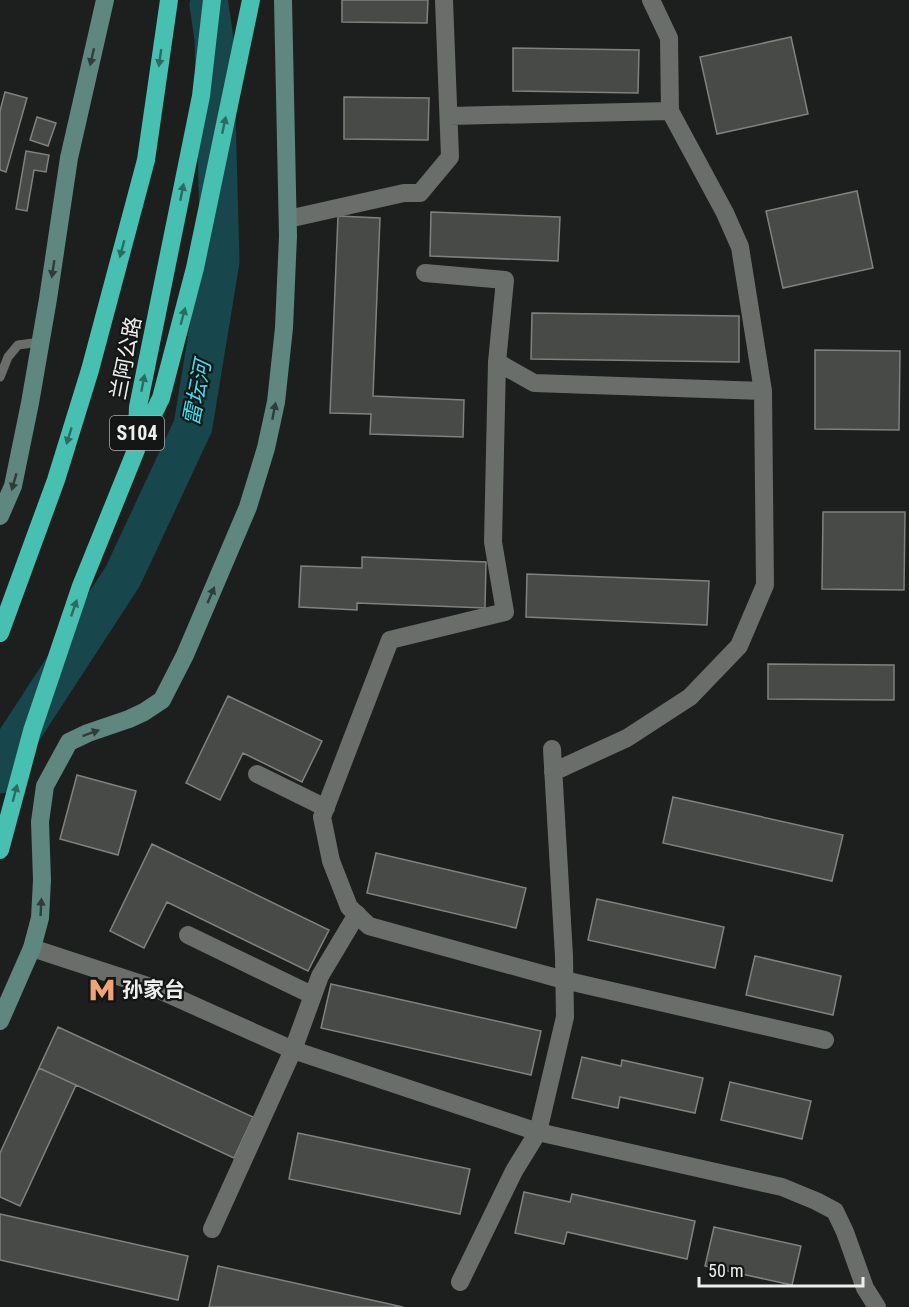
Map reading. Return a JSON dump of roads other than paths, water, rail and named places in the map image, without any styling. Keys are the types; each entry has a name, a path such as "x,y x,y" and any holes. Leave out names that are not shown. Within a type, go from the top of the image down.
{"highway":[{"name":"兰阿公路","path":"0,633 56,480 93,359 146,160 169,0"},
{"name":"兰阿公路","path":"0,850 36,720 81,586 136,450 138,407 201,96 212,0"},
{"path":"136,450 161,398 195,268 251,0"}],"street":[{"path":"0,516 14,486 41,342 69,158 105,0"},
{"path":"0,1021 32,948 40,918 42,880 40,822 45,786 69,742 144,712 162,700 185,655 248,507 266,448 276,402 284,328 288,219 283,0"},
{"path":"288,219 404,193 420,193 450,157 444,0"},
{"path":"553,772 627,738 690,697 739,646 765,585 763,391 740,247 725,213 670,111 669,38 651,0"},
{"path":"449,116 670,111"},
{"path":"425,273 505,280 497,362 493,542 505,612 390,640 322,817 331,861 349,907 369,926 564,980 825,1041"},
{"path":"497,362 534,382 763,391"},
{"path":"460,1282 514,1171 538,1132 564,1017 564,956 552,749"},
{"path":"257,774 326,808"},
{"path":"212,1229 293,1050 320,976 357,914"},
{"path":"188,935 312,995"},
{"path":"32,948 157,989 293,1050 538,1132 782,1186 835,1211 846,1232 865,1288 877,1307"}],"lane":[{"path":"0,377 8,357 18,345 41,342"}],"waterway":[{"name":"雷坛河","path":"0,774 2,762 123,576 193,426 220,261 214,39 209,5"}],"place":[{"name":"孙家台","path":"102,990"}]}
